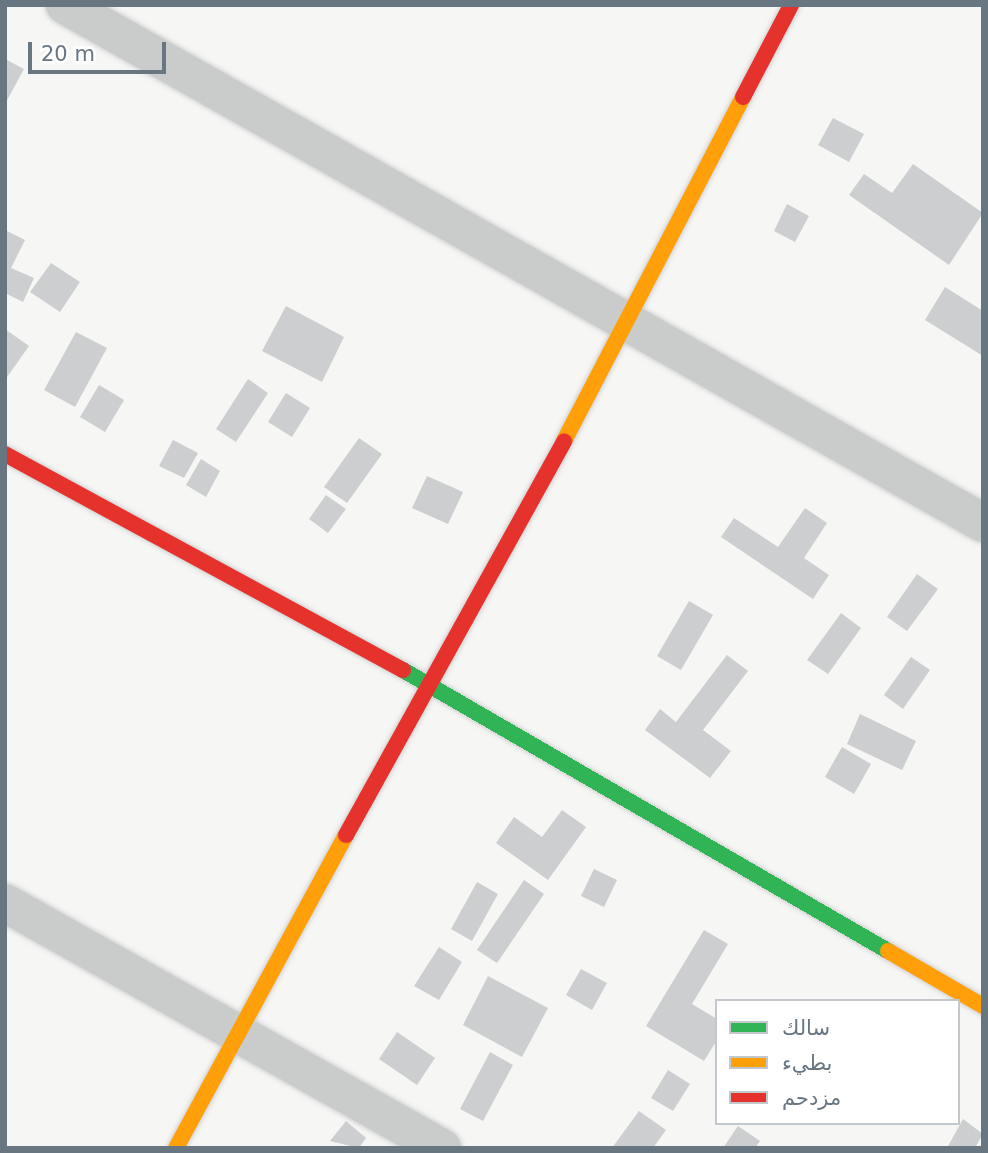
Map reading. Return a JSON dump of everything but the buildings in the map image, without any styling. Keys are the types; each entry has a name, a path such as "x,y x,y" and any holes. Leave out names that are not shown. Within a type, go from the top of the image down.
{"street":[{"path":"65,5 627,325 983,523"},
{"path":"176,1148 432,686 627,325 791,5"},
{"path":"5,454 432,686 983,1006"},
{"path":"5,903 442,1148"}],"traffic: fast":[{"path":"403,670 888,951"}],"traffic: slow":[{"path":"564,441 743,97"},
{"path":"176,1148 346,835"},
{"path":"888,951 983,1006"}],"traffic: jam":[{"path":"743,97 791,5"},
{"path":"346,835 564,441"},
{"path":"5,454 403,670"}]}
